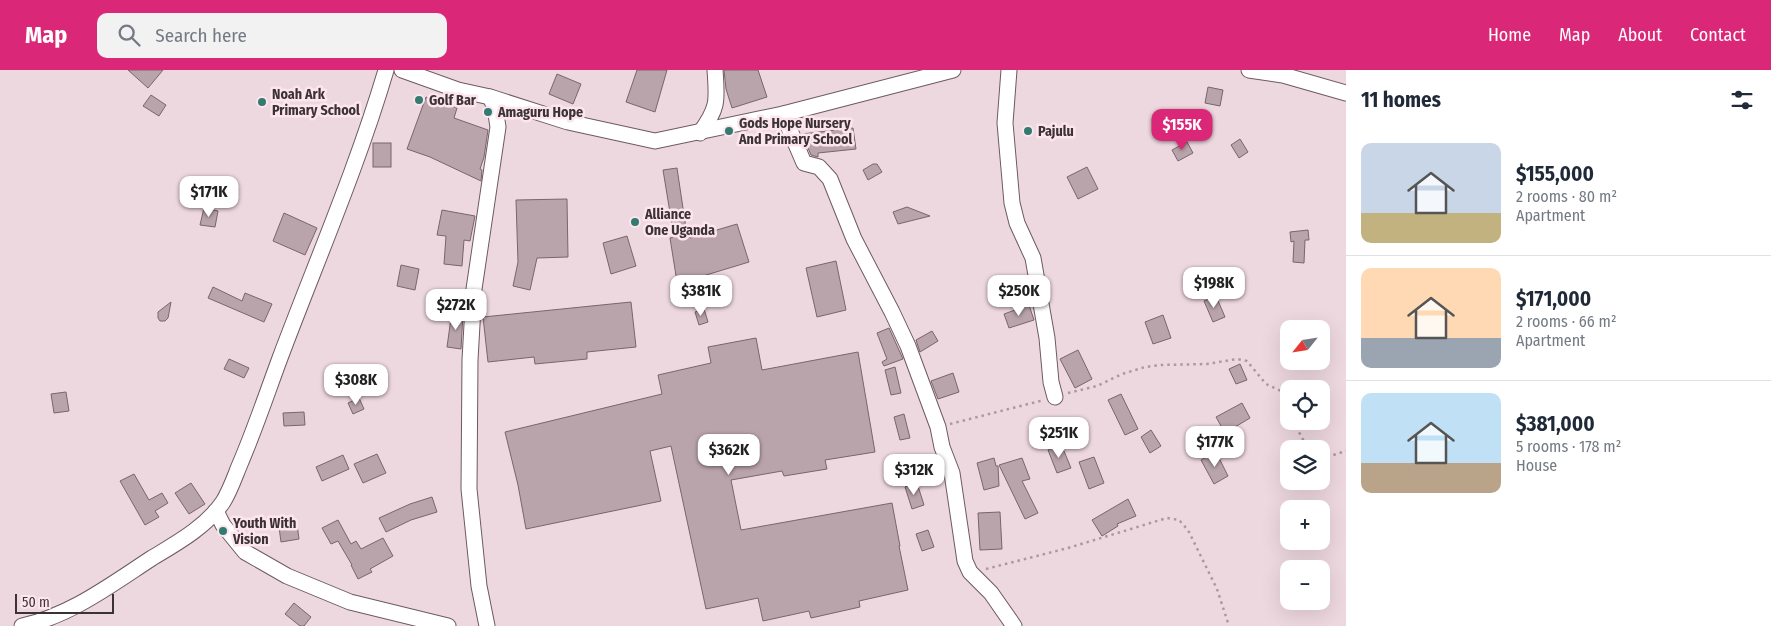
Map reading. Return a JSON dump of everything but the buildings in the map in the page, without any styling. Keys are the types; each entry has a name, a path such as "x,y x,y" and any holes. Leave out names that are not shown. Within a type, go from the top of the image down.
{"street":[{"path":"22,626 40,622 64,611 116,582 186,537 216,510 227,493 252,436 348,186 386,70"},
{"path":"402,70 458,90 490,97 568,122 651,141 700,133 784,114 953,70"},
{"path":"700,133 714,111 717,102 715,70"},
{"path":"1009,70 1005,123 1012,203 1017,223 1033,258 1047,338 1050,376 1055,397"},
{"path":"1249,70 1283,75 1346,93"},
{"path":"487,626 479,586 469,489 470,360 473,297 498,127 495,108 490,97"},
{"path":"784,114 804,163 819,167 830,179 854,239 908,346 938,427 942,447 952,473 958,506 961,545 970,572 991,593 1014,626"},
{"path":"216,510 223,525 246,552 287,576 350,602 448,626"}],"path":[{"path":"938,427 1097,386 1122,374 1161,364 1207,364 1237,359 1247,361 1266,384 1280,391"},
{"path":"1330,456 1346,451"},
{"path":"970,572 1078,546 1167,518 1179,520 1188,530 1217,589 1230,626"}],"place":[{"name":"Golf Bar","path":"419,100"},
{"name":"Noah Ark Primary School","path":"262,102"},
{"name":"Amaguru Hope","path":"488,112"},
{"name":"Gods Hope Nursery And Primary School","path":"729,131"},
{"name":"Pajulu","path":"1028,131"},
{"name":"Alliance One Uganda","path":"635,222"},
{"name":"Youth With Vision","path":"223,531"}]}
